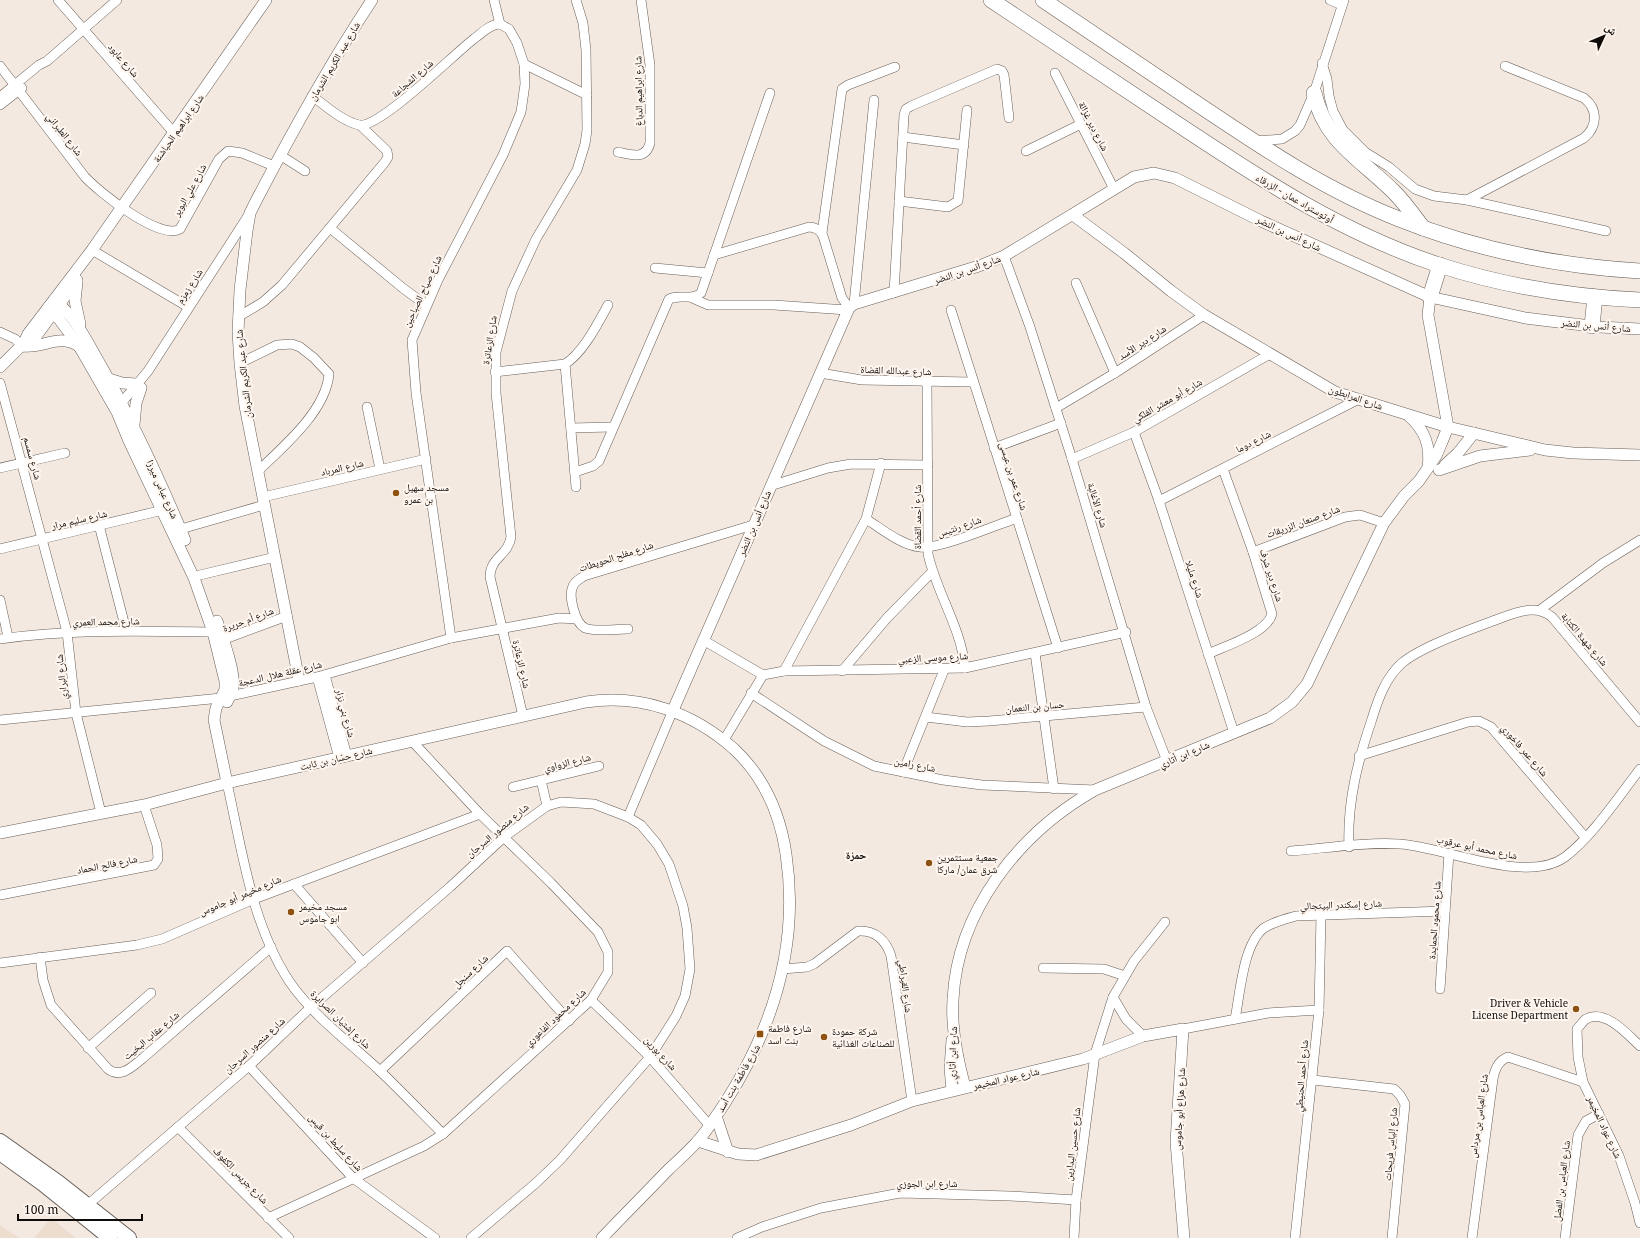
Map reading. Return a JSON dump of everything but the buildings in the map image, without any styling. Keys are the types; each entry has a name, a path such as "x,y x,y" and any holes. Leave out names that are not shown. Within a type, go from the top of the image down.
{"highway":[{"name":"أوتوستراد عمان - الزرقاء","path":"991,0 1268,184 1359,233 1440,265 1519,287 1595,297 1640,300"},
{"path":"1044,0 1253,142 1346,195 1398,219 1480,246 1520,256 1570,265 1640,271"},
{"path":"1314,93 1321,117 1334,138 1394,192 1423,228"},
{"path":"1430,297 1440,265"},
{"path":"1592,326 1595,297"}],"main road":[{"path":"0,1141 83,1209 110,1238"},
{"path":"0,1153 129,1238"}],"street":[{"name":"شارع عابود","path":"58,0 174,133"},
{"path":"0,105 40,65 47,61 118,0"},
{"name":"شارع ابراهيم الحباشنة","path":"0,367 23,344 34,339 91,252 266,0"},
{"name":"شارع عبد الكريم الشرمان","path":"299,680 245,406 240,363 238,317 244,252 250,213 312,96 372,0"},
{"path":"494,0 500,24"},
{"name":"شارع الزعاترة","path":"523,716 490,577 490,569 494,561 510,544 511,537 495,372 496,352 512,291 536,239 566,189 581,159 587,130 587,95 583,24 576,0"},
{"name":"شارع ابراهيم الدباغ","path":"618,152 640,155 646,152 650,143 650,65 641,0"},
{"path":"1253,142 1282,139 1295,131 1300,125 1314,93 1322,63 1343,3 1330,0"},
{"name":"شارع صياح الصباحين","path":"451,638 412,348 415,332 426,305 512,136 524,100 526,72 524,64 517,43 509,29 500,24"},
{"name":"شارع الشجاعة","path":"360,125 370,123 388,112 470,42 491,26 500,24"},
{"path":"1322,63 1328,79 1331,104 1336,118 1348,135 1365,152 1389,167 1415,189 1422,193 1438,197 1467,200 1606,232"},
{"path":"524,64 587,95"},
{"name":"شارع الطبراني","path":"0,66 84,177 96,189 122,208"},
{"path":"1467,200 1584,138 1592,129 1594,124 1594,112 1592,106 1584,98 1505,66"},
{"path":"850,308 842,298 822,233 842,89 848,85 895,67"},
{"path":"894,293 904,115 908,107 997,69 1002,71 1004,75 1009,118"},
{"name":"شارع دير غزالة","path":"1055,74 1114,189"},
{"path":"0,97 17,89"},
{"path":"692,298 701,293 770,93"},
{"path":"238,317 273,294 330,228 388,157 384,146 360,125 338,114 312,96"},
{"path":"850,308 874,100"},
{"path":"899,201 948,207 955,204 959,198 967,110"},
{"path":"1026,151 1081,124"},
{"path":"903,137 964,145"},
{"name":"شارع علي البوير","path":"122,208 167,231 176,231 182,226 222,155 228,151 234,151 274,166"},
{"path":"280,155 305,171"},
{"name":"شارع أنس بن النضر","path":"628,817 770,486 850,308 1004,256 1114,189 1143,174 1154,174 1175,178 1261,221 1430,297 1518,316 1592,326 1640,329"},
{"name":"شارع زمزم","path":"120,408 139,386 250,213"},
{"name":"شارع المرابطون","path":"1073,215 1124,253 1171,291 1204,314 1335,392 1448,427 1545,450 1573,453 1640,455"},
{"path":"714,255 809,227 818,229 822,233"},
{"path":"330,228 404,289 426,305"},
{"path":"91,252 188,308"},
{"name":"شارع ابراهيم الحباشنة","path":"54,307 78,279 91,252"},
{"name":"شارع الأغالبة","path":"1004,256 1030,327 1061,423 1126,632 1146,707 1167,761"},
{"path":"655,268 708,274"},
{"path":"78,279 76,309 82,330"},
{"name":"شارع دير الأسد","path":"1076,283 1115,373 1204,314"},
{"path":"575,472 596,464 665,305 669,299 676,296 692,298 708,305 774,305 850,308"},
{"path":"1430,297 1428,315 1448,427"},
{"path":"495,372 565,364 571,359 587,339 608,305"},
{"name":"شارع عباس ميرزا","path":"54,307 69,312 82,330 109,379 120,408 129,441 162,510 197,576"},
{"name":"شارع عباس ميرزا","path":"54,307 134,427 180,529 218,638 226,681 226,697 216,726 227,783"},
{"name":"شارع عمر بن عيسى","path":"951,310 972,382 1058,648"},
{"path":"0,332 23,344 36,346 58,340 66,340 79,346"},
{"path":"240,363 277,345 292,344 300,347 314,358 329,374 323,396 308,418 258,471"},
{"name":"شارع أبو معشر الفلكي","path":"1072,459 1134,432 1270,354"},
{"path":"565,364 576,487"},
{"name":"شارع عبدالله القضاة","path":"820,373 854,379 972,382"},
{"path":"1056,408 1115,373"},
{"path":"109,379 139,386 134,427"},
{"name":"شارع أحمد القضاة","path":"927,382 928,548 932,572 958,632 964,653 965,668"},
{"name":"شارع سمسم","path":"0,383 23,462 42,539"},
{"name":"شارع دوما","path":"1159,501 1357,400"},
{"path":"367,406 380,469"},
{"path":"1407,414 1416,422 1424,433 1428,445 1429,458 1427,470"},
{"path":"994,448 1061,423"},
{"path":"571,428 612,427"},
{"name":"شارع ابن أثاري","path":"1419,482 1436,456 1448,427"},
{"name":"شارع مليلا","path":"1134,432 1159,501 1234,733"},
{"name":"شارع ابن أثاري","path":"952,1090 950,1068 953,1001 955,975 961,948 979,905 1011,859 1043,827 1074,803 1095,790 1270,718 1292,702 1306,684 1384,523 1404,496 1419,482 1439,470 1458,453 1474,433"},
{"path":"1439,470 1459,462 1488,455 1524,450 1545,450"},
{"path":"0,468 65,453"},
{"name":"شارع المرباد","path":"180,529 263,501 380,469 426,459"},
{"path":"784,672 866,519 881,463"},
{"path":"770,486 835,467 881,463 928,465"},
{"name":"شارع دير شرف","path":"1208,654 1262,629 1271,620 1272,610 1223,469"},
{"name":"شارع سليم مرار","path":"0,549 162,510"},
{"name":"شارع صنعان الزريقات","path":"1252,552 1344,517 1360,515 1384,523"},
{"name":"شارع رنتيس","path":"866,519 889,534 912,546 928,548 1017,518"},
{"path":"99,525 126,630"},
{"name":"شارع مفلح الحويطات","path":"577,619 572,589 576,581 584,576 753,525"},
{"name":"شارع البراري","path":"42,539 68,632 76,713 101,813"},
{"path":"1349,846 1350,804 1359,756 1383,689 1393,673 1407,659 1452,637 1526,610 1540,610 1603,563 1640,540"},
{"path":"197,576 275,557"},
{"path":"842,671 882,623 932,572"},
{"path":"0,600 4,638"},
{"name":"شارع عقلة هلال الدعجة","path":"559,618 574,605"},
{"name":"شارع شهدة الكتابة","path":"1540,610 1552,617 1640,722"},
{"name":"شارع أم حريرة","path":"218,638 287,616"},
{"name":"شارع عقلة هلال الدعجة","path":"0,720 226,697 321,676 451,638 559,618 577,619"},
{"path":"577,619 587,629 628,629"},
{"name":"شارع محمد العمري","path":"4,638 68,632 126,630 218,638"},
{"name":"شارع موسى الزعبي","path":"763,675 784,672 944,670 965,668 1126,632"},
{"path":"703,640 763,675 724,740"},
{"path":"1035,653 1054,789"},
{"path":"903,772 944,670"},
{"name":"شارع بني نزار","path":"321,676 343,757"},
{"name":"شارع رامين","path":"751,693 824,741 874,766 950,781 1054,789 1095,790"},
{"name":"شارع حسّان بن ثابت","path":"0,833 144,805 227,783 600,700 631,701 673,710"},
{"name":"حسان بن النعمان","path":"926,717 967,722 1044,717 1146,707"},
{"name":"شارع فاطمة بنت أسد","path":"602,1238 698,1141 713,1121 757,1045 783,969 790,931 789,873 780,823 773,801 752,768 724,740 703,726 673,710"},
{"name":"شارع عمر فاخوري","path":"1359,756 1468,722 1484,723 1491,727 1585,837"},
{"name":"شارع محمود الفاعوري","path":"268,1218 424,1146 443,1134 591,1000 608,972 609,961 605,942 598,932 480,814 412,741"},
{"name":"شارع الزواوي","path":"512,787 599,766"},
{"name":"شارع محمد أبو عرقوب","path":"1291,851 1349,846 1398,844 1425,847 1472,859 1532,868 1548,865 1565,857 1585,837 1640,769"},
{"name":"شارع الزواوي","path":"541,780 547,806"},
{"name":"شارع إشتيان الصرايرة","path":"227,783 244,865 254,899 271,947 288,980 310,1008 380,1071 443,1134"},
{"name":"شارع منصور السرحان","path":"83,1209 249,1066 310,1008 363,963 504,837 547,806 561,802 582,802 601,806 628,817 644,828 664,854 674,875 683,906 687,928 690,968 685,996 676,1016 650,1057 560,1160 536,1183 471,1238"},
{"name":"شارع فالح الحماد","path":"0,895 154,865 158,859 157,844 144,805"},
{"name":"شارع مخيمر أبو جاموس","path":"0,963 156,941 174,935 254,899 480,814"},
{"name":"شارع محمود الحمايدة","path":"1440,989 1449,853"},
{"path":"294,884 363,963"},
{"name":"شارع إسكندر البيتجالي","path":"1235,1019 1250,951 1256,937 1264,929 1274,923 1296,916 1445,911"},
{"name":"شارع أحمد الحنيطي","path":"1294,1238 1313,1080 1316,1029 1319,1010 1320,915"},
{"name":"شارع حسين البدارين","path":"1074,1238 1076,1200 1095,1054 1113,997 1134,961 1165,922"},
{"name":"شارع القيراطي","path":"783,969 807,967 814,964 858,932 872,933 885,943 891,956 912,1101"},
{"name":"شارع عقاب البخيت","path":"40,957 43,980 51,1005 88,1048 113,1073 125,1071 271,947"},
{"name":"شارع سنجل","path":"380,1071 507,951 569,1020"},
{"path":"1043,968 1104,969 1125,976"},
{"path":"88,1048 151,993"},
{"path":"1113,997 1126,1019 1143,1036"},
{"name":"شارع بورين","path":"591,1000 713,1121"},
{"name":"شارع عواد المخيمر","path":"698,1141 728,1152 756,1155 851,1125 912,1101 952,1090 1068,1063 1143,1036 1268,1013 1319,1010"},
{"name":"شارع ابن أثاري","path":"953,1016 965,1087"},
{"name":"شارع عواد المخيمر","path":"1640,1046 1609,1020 1595,1017 1586,1019 1577,1029 1578,1057 1583,1082 1619,1156 1635,1203 1640,1223"},
{"name":"شارع هزاع أبو جاموس","path":"1183,1029 1176,1142 1184,1238"},
{"name":"شارع العباس بن مرداس","path":"1472,1238 1493,1079 1497,1066 1502,1059 1508,1057 1583,1082"},
{"name":"شارع سليط بن قيس","path":"249,1066 354,1178 435,1238"},
{"name":"شارع إلياس فريحات","path":"1313,1080 1394,1088 1405,1104 1392,1238"},
{"name":"شارع العباس بن الفضل","path":"1565,1238 1578,1135 1586,1121 1599,1114"},
{"path":"713,1121 728,1152"},
{"name":"شارع جريس الكفوف","path":"178,1127 289,1238"},
{"name":"شارع ابن الجوزي","path":"737,1238 762,1227 822,1208 900,1193 1010,1196 1076,1200"}],"shaded area":[{"path":"51,1218 76,1238 34,1238"},
{"path":"0,1225 19,1238 0,1238"}],"place":[{"name":"مسجد سهيل بن عمرو","path":"396,493"},
{"name":"جمعية مستثمرين شرق عمان/ ماركا","path":"929,863"},
{"name":"مسجد مخيمر ابو جاموس","path":"291,912"},
{"name":"Driver & Vehicle License Department","path":"1576,1009"},
{"name":"شارع فاطمة بنت اسد","path":"760,1034"},
{"name":"شركة حمودة للصناعات الغذائية","path":"824,1037"}],"district":[{"name":"حمزة","path":"856,855"}]}
